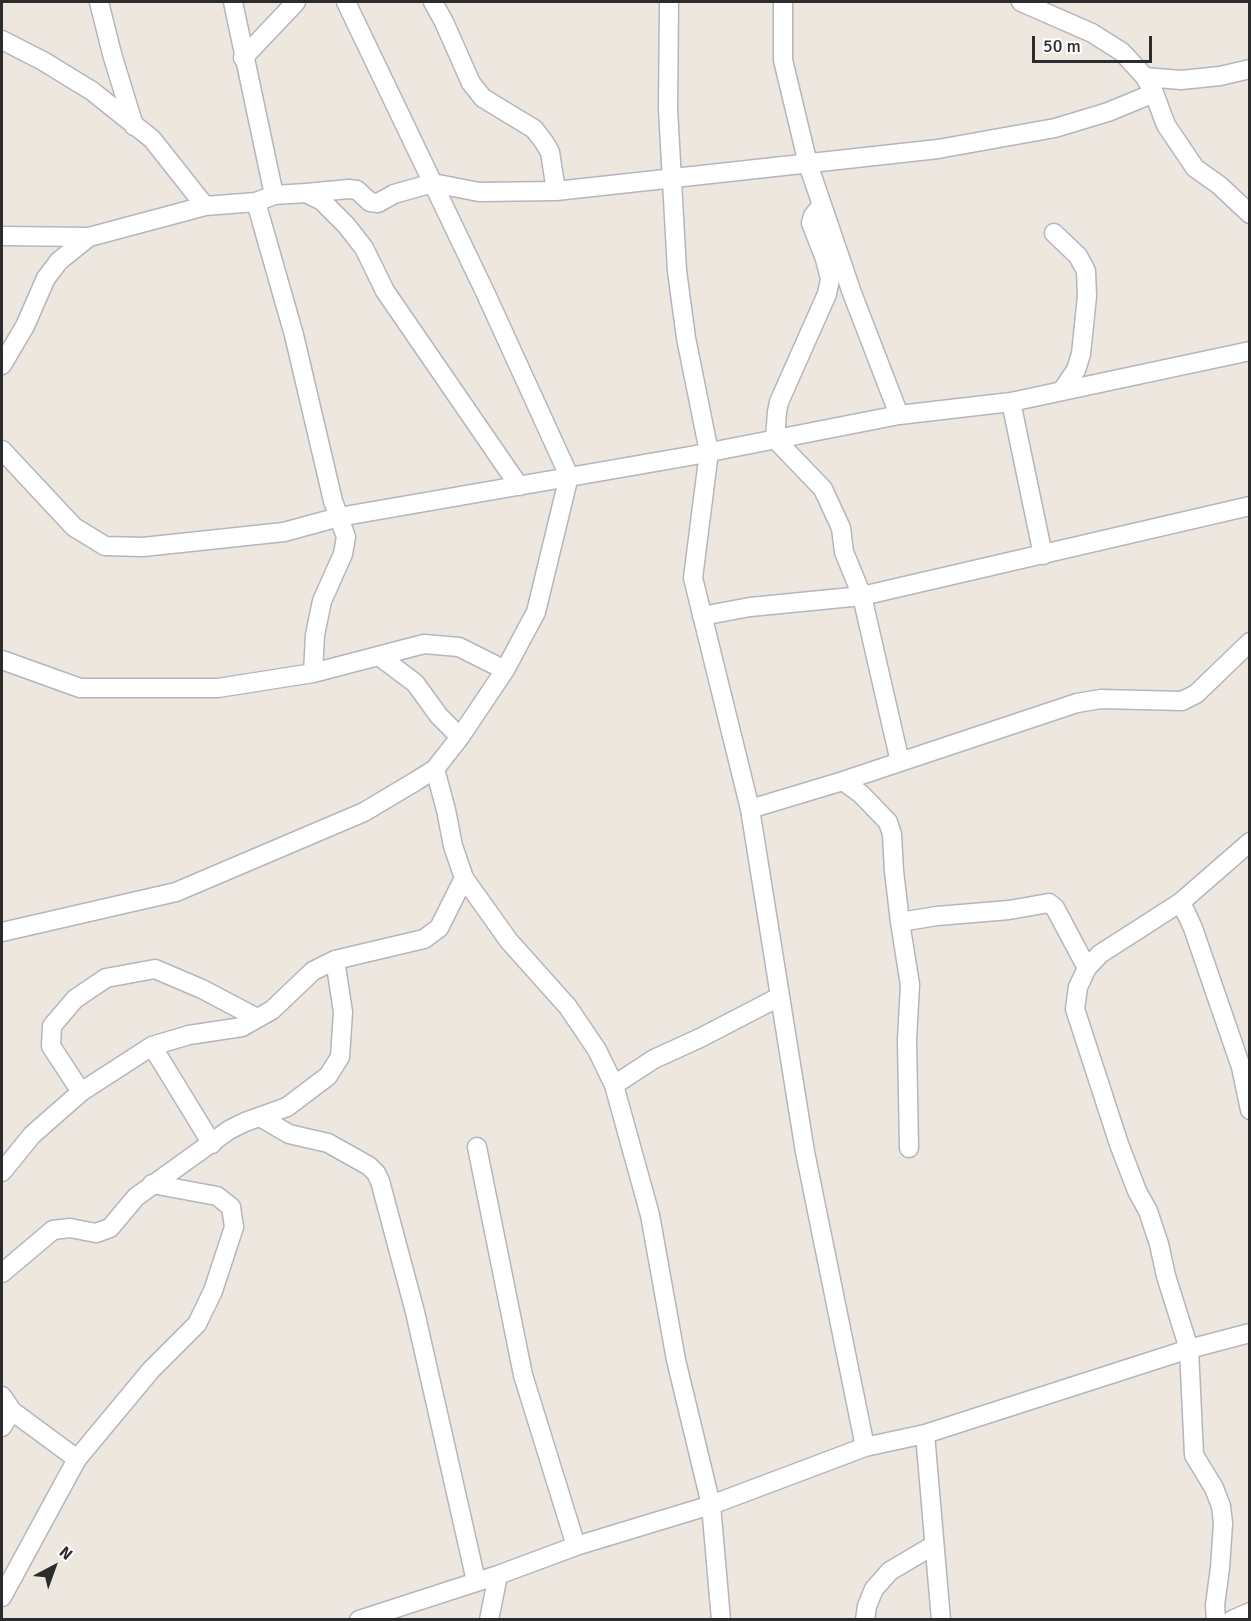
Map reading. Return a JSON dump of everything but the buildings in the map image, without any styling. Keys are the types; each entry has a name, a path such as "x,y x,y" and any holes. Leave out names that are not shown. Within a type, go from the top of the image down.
{"street":[{"path":"99,2 134,126"},
{"path":"233,2 243,58 274,195"},
{"path":"243,58 296,2"},
{"path":"2,932 176,892 364,812 435,769 460,737 505,669 536,612 569,476 346,2"},
{"path":"433,2 471,83 483,98 534,129 544,142 550,152 556,190"},
{"path":"669,2 668,109 677,271 686,339 709,452 696,539 693,578 750,809 805,1152 865,1447"},
{"path":"783,2 783,60 808,164 852,293 899,415"},
{"path":"1021,2 1050,8 1122,52 1145,77 1154,93 1166,125 1195,168 1219,185 1250,214"},
{"path":"2,40 44,61 92,91 152,139 205,206"},
{"path":"1145,77 1181,80 1220,76 1250,69"},
{"path":"2,232 59,238 89,237 205,206 256,202 274,195 349,189 357,190 370,202 378,203 394,194 433,183 479,192 556,190 938,149 1056,128 1108,112 1154,93"},
{"path":"306,193 322,201 346,225 364,248 386,291 519,486"},
{"path":"256,202 294,335 333,501 346,537 343,554 322,601 315,635 313,673"},
{"path":"822,205 810,223 825,259 830,279 827,294 779,402 775,439 823,489 841,528 844,552 862,596 900,762"},
{"path":"1054,233 1078,256 1086,271 1087,296 1081,354 1076,370 1063,389"},
{"path":"2,365 25,326 46,278 60,261 89,237"},
{"path":"2,450 74,527 105,546 143,547 284,532 339,517 709,452 899,415 1011,402 1063,389 1250,351"},
{"path":"1011,402 1043,555"},
{"path":"702,616 750,608 862,596 1250,506"},
{"path":"750,809 843,781 1077,703 1101,699 1182,701 1197,694 1250,642"},
{"path":"2,660 80,688 218,688 313,673 424,644 459,647 505,669"},
{"path":"379,656 416,683 439,716 460,737"},
{"path":"435,769 453,846 464,878 509,941 568,1007 597,1050 614,1085 650,1215 676,1360 711,1505 721,1620"},
{"path":"843,781 876,808 892,834 900,922 910,985 907,1040 909,1148"},
{"path":"1216,1620 1221,1506 1214,1488 1194,1455 1189,1349 1148,1211 1137,1191 1119,1144 1075,1009 1078,987 1087,968 1100,954 1181,902 1250,842"},
{"path":"2,1172 32,1135 81,1092 152,1046 189,1035 242,1027 272,1010 313,971 335,960 424,939 439,928 464,878"},
{"path":"1181,902 1193,928 1241,1067 1250,1110"},
{"path":"900,922 937,916 1009,910 1049,903 1055,908 1087,968"},
{"path":"2,1272 53,1230 70,1228 96,1233 110,1228 136,1197 152,1184 173,1172 229,1131 287,1107 328,1076 340,1057 343,1012 335,960"},
{"path":"81,1092 51,1046 52,1026 75,999 106,978 155,969 257,1018"},
{"path":"614,1085 654,1059 779,997"},
{"path":"152,1046 212,1144"},
{"path":"260,1117 289,1134 327,1143 369,1166 376,1173 415,1312 476,1581"},
{"path":"477,1147 523,1375 576,1546"},
{"path":"173,1172 182,1189"},
{"path":"2,1597 77,1459 151,1370 197,1324 213,1291 234,1227 231,1207 217,1196 152,1184"},
{"path":"359,1620 498,1575 576,1546 711,1505 865,1447 925,1434 1189,1349 1250,1333"},
{"path":"2,1427 7,1403 77,1459"},
{"path":"925,1434 941,1620"},
{"path":"865,1620 867,1606 874,1589 890,1571 934,1545"},
{"path":"489,1620 498,1575"},
{"path":"1232,1620 1250,1612"}]}
